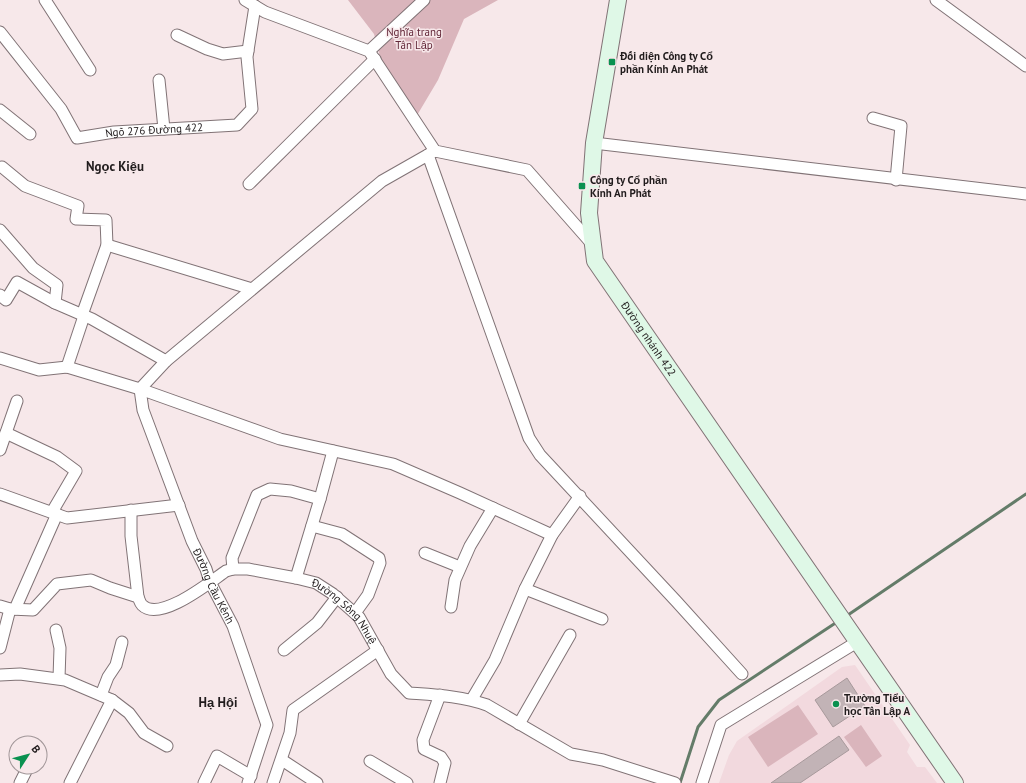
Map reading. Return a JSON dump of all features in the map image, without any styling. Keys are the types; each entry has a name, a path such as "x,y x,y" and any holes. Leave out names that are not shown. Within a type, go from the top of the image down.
{"street":[{"path":"45,0 90,70"},
{"path":"245,0 265,12 372,55 432,153 529,438 540,455 580,496 742,674"},
{"path":"249,184 424,0"},
{"name":"Đường nhánh 422","path":"618,0 594,143 589,213 595,261 954,783"},
{"path":"936,0 1026,66"},
{"name":"Ngõ 276 Đường 422","path":"0,32 61,110 77,138 114,132 237,125 252,109 247,57 255,6"},
{"path":"177,35 207,49 223,54 248,51"},
{"path":"159,80 164,129"},
{"path":"0,110 30,134"},
{"path":"873,118 901,126 896,180"},
{"path":"594,143 896,180 1026,194"},
{"path":"140,389 166,361 382,181 432,153 527,170 593,245"},
{"path":"2,168 25,186 78,206 76,219 106,220 106,245 67,367"},
{"path":"0,230 32,268 57,285 55,303"},
{"path":"106,245 252,289"},
{"path":"0,295 6,300 17,282 55,303 83,315 166,361"},
{"path":"0,358 39,370 67,367 140,389 280,439 393,464 552,535"},
{"name":"Đường Cầu Kênh","path":"140,389 143,410 210,582 234,626 267,725 250,779"},
{"path":"0,450 16,401"},
{"path":"0,648 8,608 76,471 57,458 6,433"},
{"path":"296,578 333,451"},
{"path":"131,510 131,536 138,597 147,608 154,609 170,607 226,571 233,569 232,558 257,495 270,489 291,491 320,499"},
{"path":"0,494 67,518 179,505"},
{"path":"472,700 495,660 525,589 552,535 580,496"},
{"path":"451,607 455,580 460,567 470,546 493,508"},
{"path":"312,526 342,534 379,558 380,563 368,595 355,613"},
{"path":"425,553 460,567"},
{"name":"Đường Sông Nhuệ","path":"233,569 248,569 316,583 360,617 391,674 409,693 440,695 472,700 487,705 571,754 603,760 675,783"},
{"path":"8,608 33,610 57,584 91,580 138,597"},
{"path":"525,589 602,619"},
{"path":"284,650 317,623 337,598"},
{"path":"56,630 60,648 59,678"},
{"path":"519,724 570,635"},
{"path":"702,783 721,725 854,638"},
{"path":"101,695 108,677 116,665 122,642"},
{"path":"273,783 290,733 292,710 378,650"},
{"path":"0,675 20,674 59,678 101,695 112,700 129,714 144,733 167,746"},
{"path":"440,695 423,740 424,749 441,757 445,763 440,783"},
{"path":"70,783 112,700"},
{"path":"204,783 217,756 250,779"},
{"path":"370,761 407,783"},
{"path":"285,762 318,783"}],"shaded area":[{"name":"Trường Tiểu học Tân Lập A","path":"855,665 910,745 907,752 917,767 925,767 937,783 719,783 729,755 737,741 842,667"}],"green space":[{"name":"Nghĩa trang Tân Lập","path":"348,0 498,0 464,19 438,80 416,117 382,64 374,34"},
{"path":"798,705 818,734 768,767 748,737"},
{"path":"861,725 882,756 866,767 844,737"}],"building":[{"path":"847,678 865,706 833,727 815,700"},
{"path":"839,736 849,750 800,783 771,783"}],"waterway":[{"path":"845,617 1026,494"},
{"path":"680,783 698,727 719,700 837,622"}],"place":[{"name":"Đối diện Công ty Cổ phần Kính An Phát","path":"612,62"},
{"name":"Công ty Cổ phần Kính An Phát","path":"582,186"},
{"name":"Trường Tiểu học Tân Lập A","path":"836,704"}],"district":[{"name":"Ngọc Kiệu","path":"115,166"},
{"name":"Hạ Hội","path":"218,702"}]}
